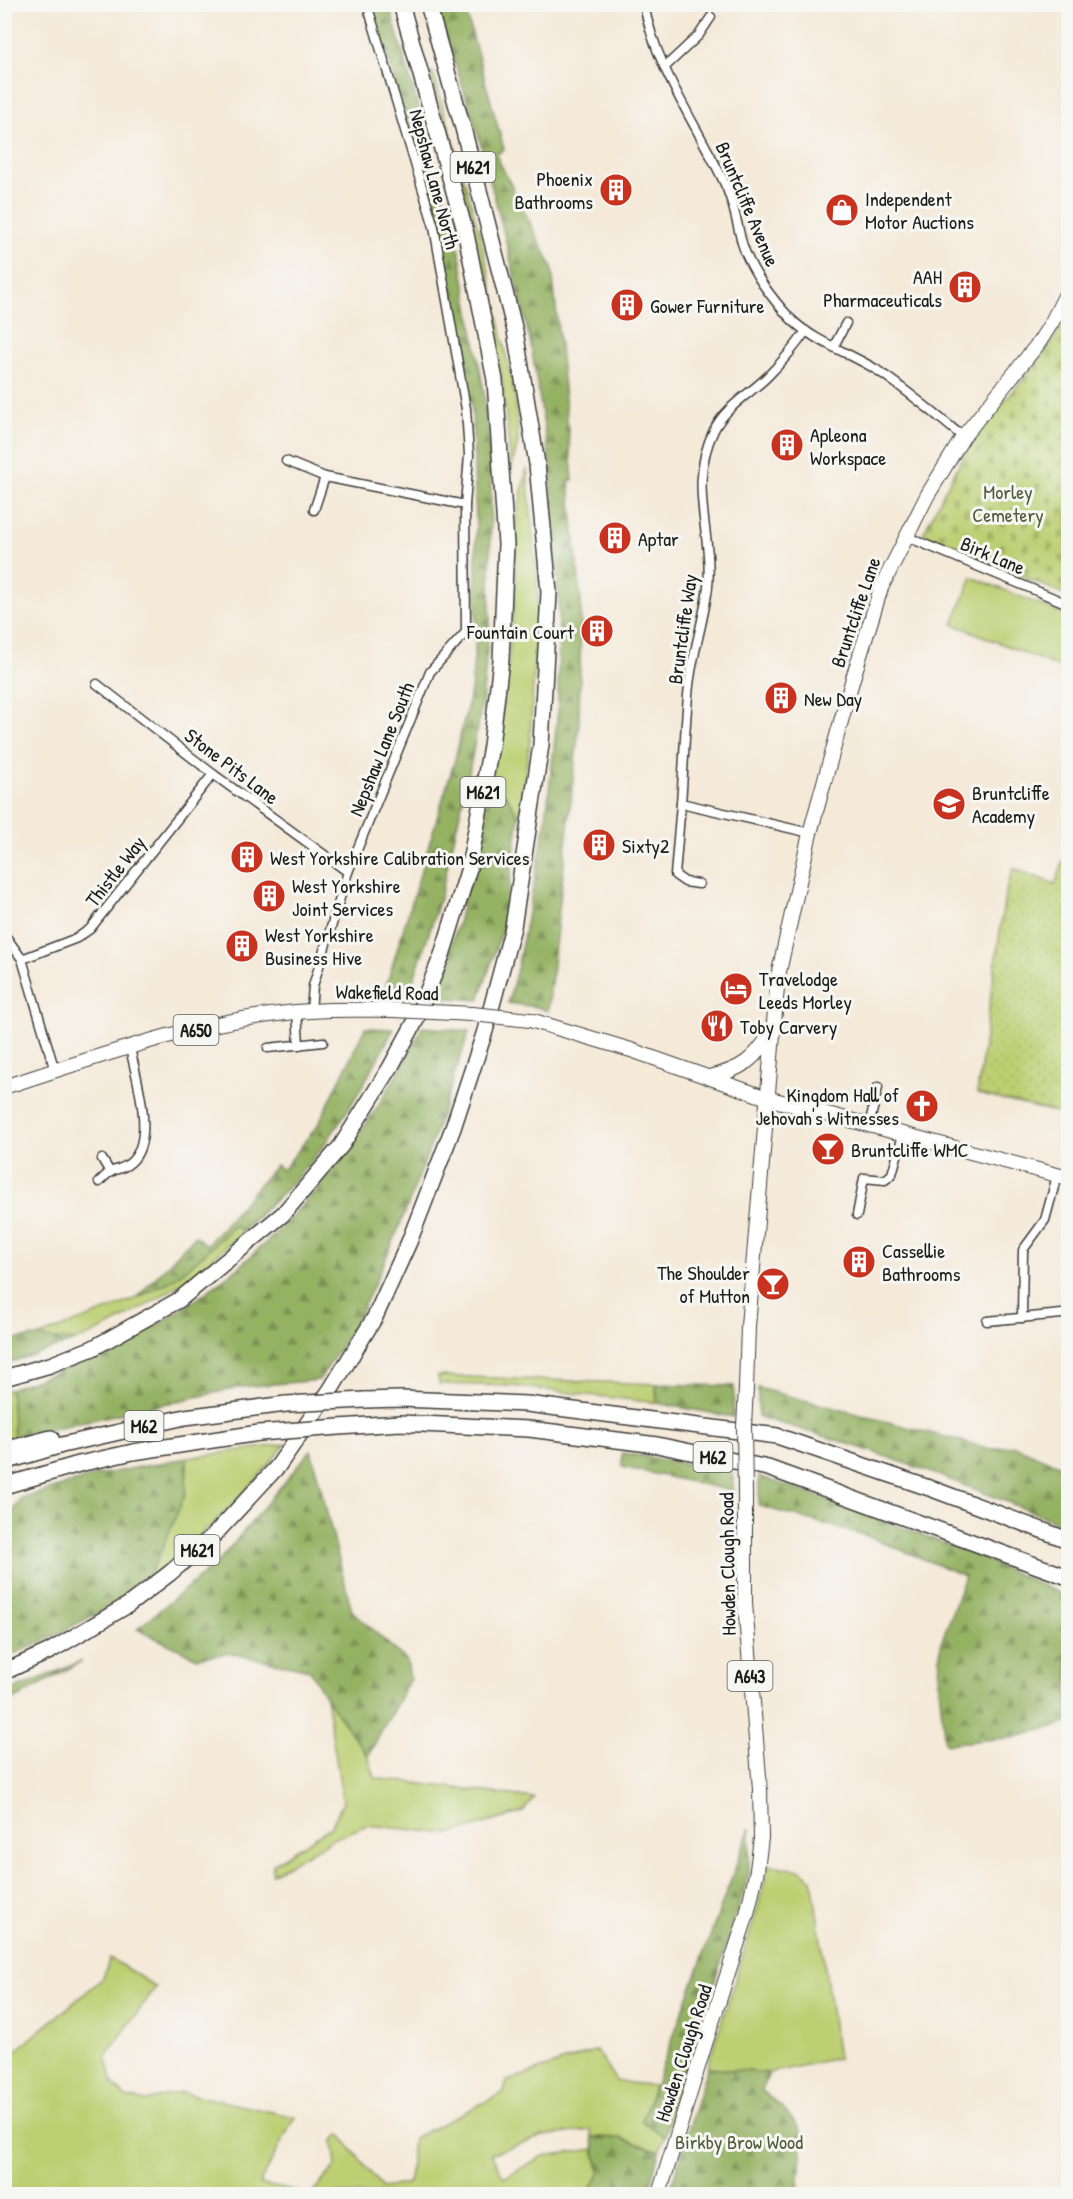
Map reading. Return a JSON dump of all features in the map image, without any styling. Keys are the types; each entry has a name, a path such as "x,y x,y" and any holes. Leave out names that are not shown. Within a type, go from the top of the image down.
{"highway":[{"name":"M621","path":"4,1378 50,1365 93,1348 179,1300 283,1214 341,1146 390,1068 410,1031 442,954 469,868 491,746 501,660 506,544 495,380 466,234 401,4"},
{"name":"M621","path":"4,1672 50,1651 128,1605 213,1536 278,1466 331,1389 375,1317 409,1242 441,1159 485,1031 513,927 541,745 549,592 537,464 515,331 428,4"},
{"name":"M62","path":"4,1462 62,1445 185,1417 286,1404 400,1399 528,1404 777,1436 935,1490 1068,1540"},
{"path":"4,1450 44,1439 185,1417"},
{"name":"M62","path":"4,1486 79,1464 134,1452 259,1433 400,1423 529,1429 657,1445 768,1468 1068,1577"}],"main road":[{"name":"Bruntcliffe Lane","path":"767,1098 778,976 810,834 880,588 905,536 963,437 1038,344 1068,290"},
{"name":"Wakefield Road","path":"4,1087 172,1034 241,1020 304,1011 393,1010 530,1020 631,1050 767,1098"},
{"path":"707,1077 727,1073 745,1065 774,1029"},
{"name":"A650","path":"767,1098 1063,1177"},
{"name":"Howden Clough Road","path":"659,2194 747,1914 761,1838 760,1790 745,1603 744,1426 748,1326 767,1098"}],"street":[{"name":"Nepshaw Lane North","path":"367,4 434,227 459,365"},
{"name":"Bruntcliffe Avenue","path":"644,4 650,35 733,202 743,245 751,264 773,298 806,331 876,370 903,388 963,437"},
{"path":"665,67 699,35 711,17"},
{"path":"834,346 846,323"},
{"name":"Bruntcliffe Way","path":"699,884 685,882 675,875 689,685 708,586 708,559 701,490 703,456 725,412 767,377 794,349 806,331"},
{"name":"Nepshaw Lane South","path":"299,1045 304,1011 348,872 430,672 466,632 465,505 469,455 466,409 459,365"},
{"path":"286,461 325,477 465,505"},
{"path":"314,510 325,477"},
{"name":"Birk Lane","path":"905,536 1068,604"},
{"name":"Stone Pits Lane","path":"97,684 213,774 348,872"},
{"name":"Thistle Way","path":"22,959 77,938 90,929 213,774"},
{"path":"681,803 810,834"},
{"path":"4,934 22,959 55,1071"},
{"path":"268,1048 323,1042"},
{"path":"99,1182 110,1172 125,1169 135,1158 143,1139 142,1106 130,1048"},
{"path":"869,1126 878,1088"},
{"path":"858,1215 864,1178 885,1180 892,1174 903,1135"},
{"path":"102,1159 110,1172"},
{"path":"1022,1318 1023,1251 1045,1220 1063,1177"},
{"path":"987,1321 1062,1314"}],"green space":[{"path":"372,5 389,5 458,245 484,392 491,464 490,619 482,703 467,783 439,902 409,994 384,993 455,759 471,691 476,637 476,522 472,409 443,249 431,199"},
{"path":"436,5 464,5 504,149 496,155 552,267 573,480 569,481 581,602 579,725 548,1011 508,1003 517,969 545,827 558,712 559,599 549,457 530,340 506,241 478,134"},
{"path":"433,72 481,237 516,402 518,442 511,471 506,412 488,295 471,215 430,73"},
{"name":"Morley Cemetery","path":"1068,315 1068,596 923,534 973,441 1050,346"},
{"path":"527,469 538,597 530,741 519,817 505,794 489,791 506,684 516,582 514,528"},
{"path":"972,577 1068,616 1068,671 953,624"},
{"path":"489,791 505,794 519,817 504,924 479,1000 433,997 458,923"},
{"path":"1068,849 1068,1115 977,1094 1005,895 1013,868 1055,884"},
{"path":"422,1027 469,1031 434,1137 393,1242 357,1319 319,1380 241,1387 14,1437 10,1389 88,1360 151,1328 201,1296 247,1260 289,1220 328,1175 363,1128 395,1079"},
{"path":"365,1028 394,1029 349,1108 310,1163 282,1193 240,1230 235,1225 171,1281 136,1298 195,1236 207,1245 276,1165 283,1170 318,1125"},
{"path":"294,1180 235,1239 194,1273 149,1304 90,1336 78,1340 63,1341 37,1337 120,1305 168,1282 195,1262 235,1225 241,1230"},
{"path":"37,1337 76,1341 5,1364 5,1340"},
{"path":"438,1376 656,1384 657,1403 511,1386 439,1384"},
{"path":"656,1384 734,1386 733,1417 657,1403"},
{"path":"758,1388 991,1449 1015,1446 1068,1469 1068,1527 915,1467 837,1440 758,1417"},
{"path":"10,1389 14,1437 5,1439 4,1391"},
{"path":"286,1444 220,1517 146,1582 186,1492 187,1458"},
{"path":"311,1450 352,1611 407,1661 410,1679 368,1756 326,1698 310,1670 229,1653 197,1658 137,1629 219,1561"},
{"path":"622,1453 733,1471 733,1491 622,1467"},
{"path":"187,1458 186,1492 146,1582 96,1614 5,1658 5,1525 20,1499 94,1476"},
{"path":"759,1476 975,1555 1068,1597 1068,1723 1016,1737 945,1744 939,1687 940,1646 965,1576 862,1534 759,1506"},
{"path":"82,1661 5,1705 5,1693"},
{"path":"326,1698 368,1756 375,1778 534,1798 523,1812 450,1834 367,1825 333,1839 272,1874 273,1864 331,1827 343,1802"},
{"path":"750,1828 749,1874 665,2137 642,2121"},
{"path":"769,1865 801,1870 812,1879 838,2058 769,2073 707,2068 757,1910"},
{"path":"110,1958 156,1987 106,2056 113,2084 126,2097 146,2101 180,2092 295,2117 259,2184 310,2194 5,2194 5,2054 10,2056 103,1978"},
{"path":"597,2050 616,2081 654,2086 642,2121 665,2137 659,2151 620,2138 592,2137 591,2130 543,2136 491,2154 504,2178 543,2156 594,2149 600,2173 587,2194 311,2194 336,2166 333,2141 340,2134 382,2188 409,2183 413,2138 503,2093 507,2081"},
{"name":"Birkby Brow Wood","path":"707,2068 769,2073 762,2091 784,2109 803,2133 798,2190 787,2194 669,2194"},
{"path":"592,2137 620,2138 659,2151 648,2194 587,2194 600,2173"}],"place":[{"name":"Phoenix Bathrooms","path":"616,190"},
{"name":"Independent Motor Auctions","path":"842,210"},
{"name":"AAH Pharmaceuticals","path":"965,287"},
{"name":"Gower Furniture","path":"627,305"},
{"name":"Apleona Workspace","path":"787,445"},
{"name":"Aptar","path":"615,538"},
{"name":"Fountain Court","path":"597,631"},
{"name":"New Day","path":"781,698"},
{"name":"Bruntcliffe Academy","path":"949,804"},
{"name":"Sixty2","path":"599,845"},
{"name":"West Yorkshire Calibration Services","path":"247,857"},
{"name":"West Yorkshire Joint Services","path":"269,896"},
{"name":"West Yorkshire Business Hive","path":"242,946"},
{"name":"Travelodge Leeds Morley","path":"736,989"},
{"name":"Toby Carvery","path":"717,1026"},
{"name":"Kingdom Hall of Jehovah's Witnesses","path":"922,1106"},
{"name":"Bruntcliffe WMC","path":"828,1149"},
{"name":"Cassellie Bathrooms","path":"859,1262"},
{"name":"The Shoulder of Mutton","path":"773,1284"}]}
